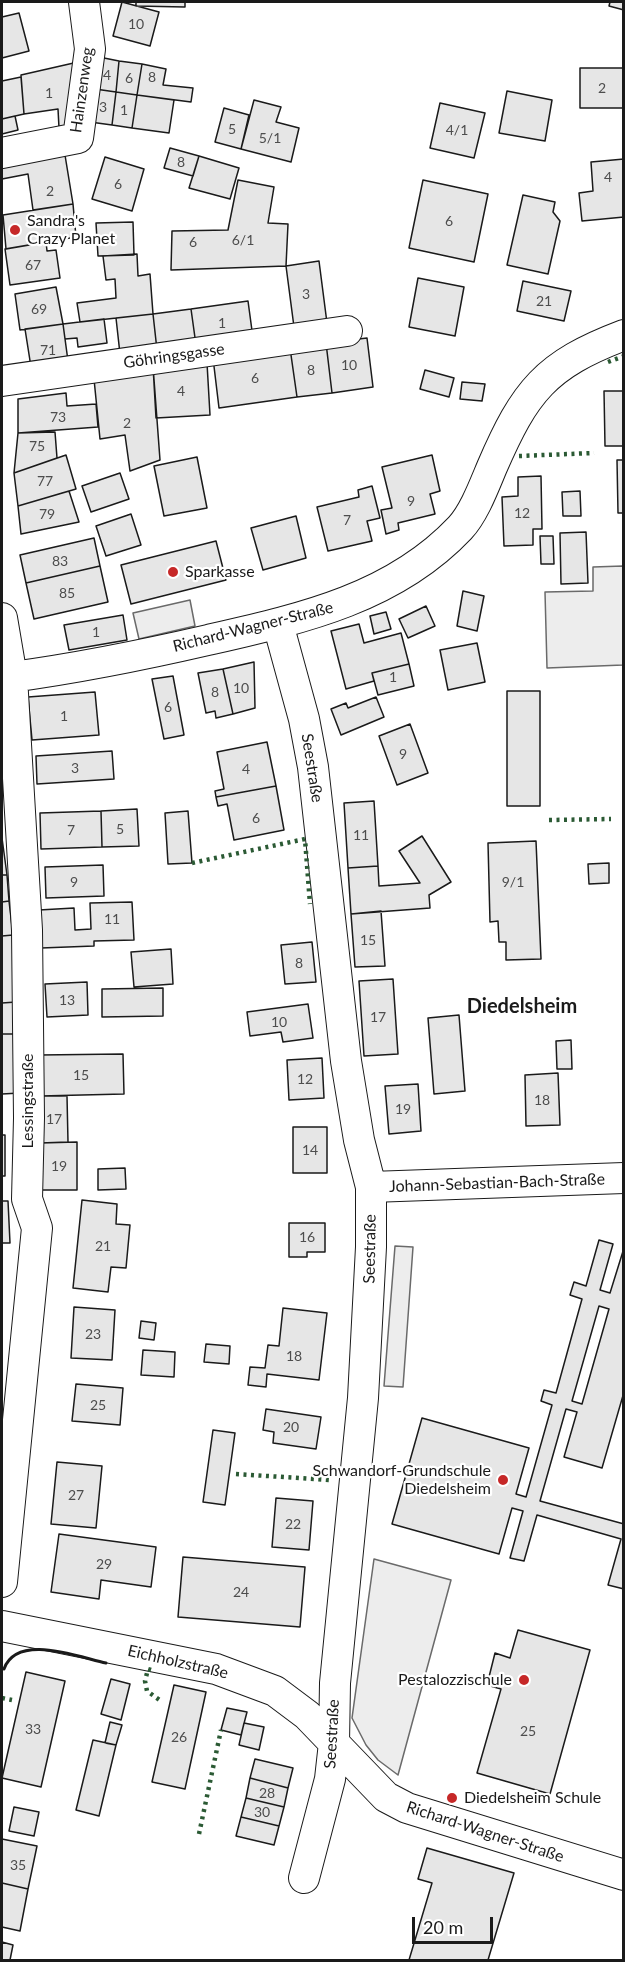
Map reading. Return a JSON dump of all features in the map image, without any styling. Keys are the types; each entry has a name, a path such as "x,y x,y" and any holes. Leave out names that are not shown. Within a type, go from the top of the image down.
{"street":[{"name":"Hainzenweg","path":"2,153 78,138 90,49 84,2"},
{"name":"Göhringsgasse","path":"2,381 347,331"},
{"name":"Richard-Wagner-Straße","path":"12,676 93,666 278,624 330,609 379,589 415,567 463,525 510,424 531,393 568,359 624,335"},
{"name":"Lessingstraße","path":"2,618 12,676 27,930 29,1118 27,1199 37,1228 2,1582"},
{"name":"Seestraße","path":"278,624 304,719 313,766 346,1061 359,1140 371,1187 371,1247 363,1398 334,1683 334,1743 330,1779 304,1878"},
{"name":"Johann-Sebastian-Bach-Straße","path":"371,1187 624,1178"},
{"name":"Eichholzstraße","path":"2,1626 216,1669 275,1691 307,1715 334,1743"},
{"name":"Richard-Wagner-Straße","path":"334,1743 387,1797 406,1808 624,1875"}],"shaded area":[{"path":"623,566 623,665 547,668 545,592 593,591 593,567"},
{"path":"190,600 195,626 139,639 133,613"},
{"path":"395,1246 413,1247 403,1387 384,1386"},
{"path":"374,1559 451,1580 398,1775 378,1760 366,1745 352,1718"}],"building":[{"path":"122,2 159,12 150,46 113,36"},
{"path":"136,2 185,2 185,7 136,6"},
{"path":"610,2 624,2 624,10 609,6"},
{"path":"19,13 29,51 2,58 2,17"},
{"path":"99,57 119,61 116,92 95,89"},
{"path":"119,61 142,64 137,95 116,92"},
{"path":"78,62 73,127 59,128 58,109 24,114 21,75"},
{"path":"142,64 166,69 163,85 193,88 191,102 137,95"},
{"path":"580,68 624,68 624,108 580,108"},
{"path":"21,77 24,114 2,119 2,81"},
{"path":"95,89 116,92 112,125 90,122"},
{"path":"507,91 552,100 545,141 499,133"},
{"path":"116,92 137,95 132,128 112,125"},
{"path":"137,95 174,100 169,133 132,128"},
{"path":"254,100 281,107 276,122 299,128 291,162 241,149"},
{"path":"440,103 485,113 474,158 430,148"},
{"path":"224,108 249,115 241,149 215,142"},
{"path":"15,116 18,130 2,134 2,119"},
{"path":"170,148 199,156 193,176 164,168"},
{"path":"64,149 73,204 33,210 28,174 2,179 2,160"},
{"path":"199,156 239,168 230,199 189,188"},
{"path":"105,157 144,169 132,211 92,199"},
{"path":"624,159 624,217 582,221 579,193 593,191 591,162"},
{"path":"238,180 274,187 268,223 288,224 286,266 171,270 172,231 228,230"},
{"path":"423,180 488,194 474,262 409,248"},
{"path":"523,195 555,202 553,212 560,221 548,274 507,265"},
{"path":"73,204 76,237 6,249 3,215"},
{"path":"133,222 134,255 98,256 96,223"},
{"path":"46,242 47,251 56,250 60,278 10,285 5,249"},
{"path":"137,254 138,276 150,274 153,314 80,322 77,303 116,298 115,279 106,280 103,256"},
{"path":"319,261 327,323 294,327 286,266"},
{"path":"418,278 464,287 455,336 409,327"},
{"path":"523,281 571,291 564,321 517,311"},
{"path":"56,287 63,324 20,330 15,294"},
{"path":"248,301 253,338 196,345 191,309"},
{"path":"191,309 196,345 157,350 153,314"},
{"path":"153,314 157,350 120,354 116,318"},
{"path":"104,319 107,343 78,347 77,338 65,339 63,324"},
{"path":"63,324 68,361 31,367 25,329"},
{"path":"367,338 373,387 332,393 326,343"},
{"path":"326,343 332,393 297,397 290,348"},
{"path":"290,348 297,397 219,408 213,358"},
{"path":"207,363 210,415 156,418 153,366"},
{"path":"153,366 160,460 130,471 125,435 100,439 94,379"},
{"path":"425,370 454,378 449,397 420,389"},
{"path":"462,382 485,384 482,401 460,399"},
{"path":"604,391 624,391 624,446 605,446"},
{"path":"66,393 67,406 96,404 98,427 18,433 18,399"},
{"path":"55,432 57,458 14,473 18,433"},
{"path":"66,455 76,489 18,506 14,473"},
{"path":"432,455 440,491 430,494 435,514 398,523 399,530 386,534 381,510 392,508 382,467"},
{"path":"197,457 207,508 164,516 154,466"},
{"path":"617,460 624,460 624,513 618,513"},
{"path":"120,473 129,499 91,512 82,486"},
{"path":"541,476 542,529 533,529 533,545 504,546 502,497 518,496 518,477"},
{"path":"372,486 380,518 367,521 372,541 328,551 317,507 359,497 358,490"},
{"path":"69,491 79,522 21,534 18,506"},
{"path":"580,491 581,516 563,516 562,492"},
{"path":"131,514 141,545 106,556 96,526"},
{"path":"296,516 306,558 263,570 251,528"},
{"path":"586,532 588,583 561,584 560,533"},
{"path":"540,536 553,536 554,564 541,564"},
{"path":"94,538 100,566 26,583 20,555"},
{"name":"Sparkasse","path":"216,541 226,580 131,604 121,565"},
{"path":"100,566 108,602 34,619 26,583"},
{"path":"463,591 484,596 477,631 457,626"},
{"path":"426,606 435,626 408,638 399,619"},
{"path":"386,612 391,629 374,634 370,616"},
{"path":"123,615 127,640 69,650 64,625"},
{"path":"359,624 364,643 401,633 409,664 372,673 374,681 346,689 331,631"},
{"path":"477,643 485,682 448,690 440,650"},
{"path":"254,662 255,708 233,714 223,669"},
{"path":"409,664 414,686 378,695 372,673"},
{"path":"223,669 233,714 216,718 215,711 206,713 198,673"},
{"path":"173,676 184,735 164,739 152,679"},
{"path":"507,691 540,691 540,806 507,806"},
{"path":"95,692 99,735 32,740 28,697"},
{"path":"376,697 384,717 341,735 331,709 346,703 348,708"},
{"path":"410,724 428,773 397,785 379,736"},
{"path":"267,742 276,786 216,797 215,791 224,789 217,752"},
{"path":"112,751 114,779 37,784 36,756"},
{"path":"276,786 284,830 234,840 227,804 218,806 216,797"},
{"path":"374,801 378,866 348,868 344,803"},
{"path":"137,809 139,846 102,847 101,811"},
{"path":"101,811 102,847 41,849 40,813"},
{"path":"188,811 192,863 168,864 165,813"},
{"path":"422,836 451,882 429,895 430,908 351,914 348,868 378,866 379,886 420,883 399,851"},
{"path":"2,838 7,875 2,875"},
{"path":"536,841 541,959 506,960 506,942 499,942 498,921 490,922 488,843"},
{"path":"609,863 609,883 589,884 588,864"},
{"path":"103,865 104,896 46,898 45,867"},
{"path":"2,875 7,875 9,901 2,902"},
{"path":"9,901 13,935 2,936 2,902"},
{"path":"132,902 134,940 94,941 94,946 41,948 39,910 74,908 75,930 91,929 90,903"},
{"path":"381,911 385,966 355,967 351,914"},
{"path":"13,935 16,1002 2,1003 2,936"},
{"path":"312,942 316,982 285,984 281,945"},
{"path":"171,949 173,984 134,987 131,952"},
{"path":"393,979 398,1054 364,1056 359,981"},
{"path":"87,982 88,1015 47,1017 45,984"},
{"path":"163,988 163,1016 102,1017 102,989"},
{"path":"16,1002 17,1034 2,1034 2,1003"},
{"path":"308,1004 313,1038 283,1042 281,1032 250,1036 247,1012"},
{"path":"459,1015 465,1091 434,1094 428,1018"},
{"path":"2,1034 17,1034 20,1093 2,1094"},
{"path":"571,1040 572,1069 557,1069 556,1041"},
{"path":"123,1054 124,1094 40,1096 39,1055"},
{"path":"322,1058 324,1098 289,1100 287,1060"},
{"path":"558,1073 560,1125 526,1126 525,1075"},
{"path":"418,1084 421,1131 389,1134 385,1086"},
{"path":"40,1096 67,1096 68,1142 40,1143"},
{"path":"293,1127 327,1127 327,1173 293,1173"},
{"path":"2,1135 5,1135 5,1176 2,1176"},
{"path":"77,1142 77,1190 40,1190 40,1143"},
{"path":"125,1168 126,1189 98,1190 98,1169"},
{"path":"82,1200 117,1204 116,1224 130,1225 126,1268 111,1267 108,1292 73,1288"},
{"path":"2,1201 8,1201 10,1243 2,1243"},
{"path":"289,1223 325,1223 325,1252 307,1252 307,1257 289,1257"},
{"path":"599,1240 613,1244 600,1290 610,1293 624,1248 624,1392 602,1468 564,1457 577,1412 566,1409 540,1501 624,1524 624,1589 608,1585 621,1539 537,1515 524,1561 510,1558 523,1511 512,1508 499,1554 392,1524 422,1418 529,1448 516,1494 526,1497 552,1405 541,1401 544,1390 556,1393 582,1299 570,1295 574,1282 586,1286","holes":["599,1306 609,1309 582,1404 572,1401"]},
{"path":"74,1307 115,1310 112,1360 71,1358"},
{"path":"283,1308 327,1313 319,1380 267,1374 266,1387 248,1385 250,1367 265,1368 268,1345 279,1346"},
{"path":"141,1321 156,1323 154,1340 139,1338"},
{"path":"206,1344 230,1346 229,1364 204,1362"},
{"path":"143,1350 175,1352 174,1377 141,1375"},
{"path":"76,1384 123,1388 120,1425 72,1421"},
{"path":"266,1409 321,1417 316,1449 273,1443 274,1432 263,1430"},
{"path":"213,1430 235,1433 225,1505 203,1502"},
{"path":"57,1462 102,1466 96,1528 51,1524"},
{"path":"276,1498 313,1501 309,1550 272,1547"},
{"path":"59,1534 156,1547 151,1587 101,1580 99,1599 51,1592"},
{"path":"183,1557 305,1567 300,1627 178,1617"},
{"path":"518,1630 590,1650 550,1794 477,1773 501,1689 487,1685 495,1653 510,1658"},
{"path":"26,1672 65,1681 41,1787 2,1778"},
{"path":"111,1679 130,1684 121,1720 101,1714"},
{"path":"174,1685 206,1692 185,1789 152,1782"},
{"path":"227,1708 247,1712 241,1735 221,1730"},
{"path":"110,1722 122,1725 116,1745 105,1743"},
{"path":"244,1723 264,1727 259,1750 239,1745"},
{"path":"93,1740 116,1745 99,1816 76,1810"},
{"path":"255,1759 293,1768 288,1788 250,1778"},
{"path":"250,1778 288,1788 284,1807 246,1798"},
{"path":"246,1798 284,1807 279,1826 241,1817"},
{"path":"14,1807 39,1812 34,1836 9,1831"},
{"path":"241,1817 279,1826 274,1845 236,1836"},
{"path":"2,1839 37,1846 28,1889 2,1883"},
{"path":"427,1848 514,1873 488,1960 409,1960 432,1883 418,1879"},
{"path":"2,1883 28,1889 20,1931 2,1927"},
{"path":"2,1942 13,1945 10,1960 2,1960"}],"hedge":[{"path":"608,362 624,356"},
{"path":"519,456 594,453"},
{"path":"549,820 611,819"},
{"path":"192,863 305,839 310,904"},
{"path":"236,1474 330,1480"},
{"path":"151,1670 148,1669 145,1681 147,1691 161,1701"},
{"path":"2,1698 12,1700"},
{"path":"199,1834 221,1730"}],"wall":[{"path":"4,1669 11,1658 21,1652 35,1650 49,1650 106,1663"}],"place":[{"name":"Sandra's Crazy Planet","path":"15,230"},
{"name":"Sparkasse","path":"173,572"},
{"name":"Schwandorf-Grundschule Diedelsheim","path":"503,1480"},
{"name":"Pestalozzischule","path":"524,1680"},
{"name":"Diedelsheim Schule","path":"452,1798"}],"district":[{"name":"Diedelsheim","path":"522,1007"}]}
